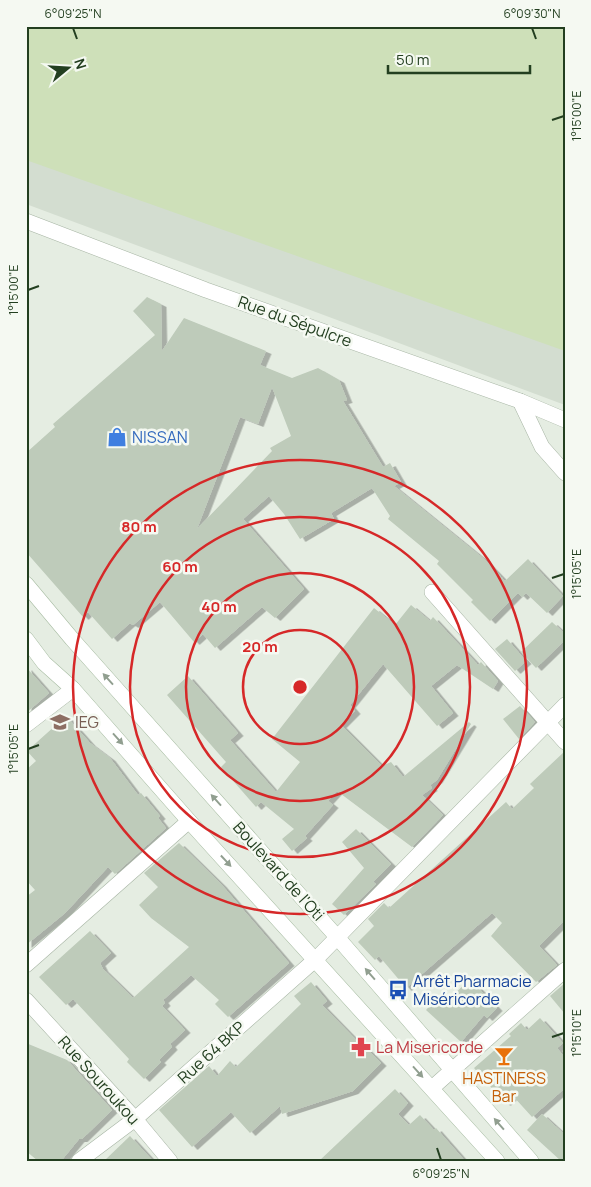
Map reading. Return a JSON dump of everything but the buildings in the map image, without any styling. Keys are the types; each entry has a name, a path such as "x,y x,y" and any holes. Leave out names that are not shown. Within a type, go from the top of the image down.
{"street":[{"name":"Rue du Sépulcre","path":"26,221 206,290 520,401 565,420"},
{"path":"520,401 542,447 565,473"},
{"name":"Boulevard de l'Oti","path":"26,584 72,639 338,937 531,1161"},
{"path":"432,592 546,723 565,742"},
{"name":"Boulevard de l'Oti","path":"26,639 44,662 73,690 189,822 316,959 497,1161"},
{"path":"26,725 73,690"},
{"name":"Rue 64 BKP","path":"79,1161 135,1119 316,959 565,705"},
{"path":"26,965 189,822"},
{"path":"432,1088 565,970"},
{"name":"Rue Souroukou","path":"26,1000 135,1119 170,1161"}],"shaded area":[{"path":"26,26 565,26 565,405 26,204"}],"green space":[{"path":"26,26 565,26 565,351 26,160"}],"place":[{"name":"NISSAN","path":"117,437"},
{"name":"IEG","path":"60,722"},
{"name":"Arrêt Pharmacie Miséricorde","path":"398,990"},
{"name":"La Misericorde","path":"361,1047"},
{"name":"HASTINESS Bar","path":"504,1056"}]}
